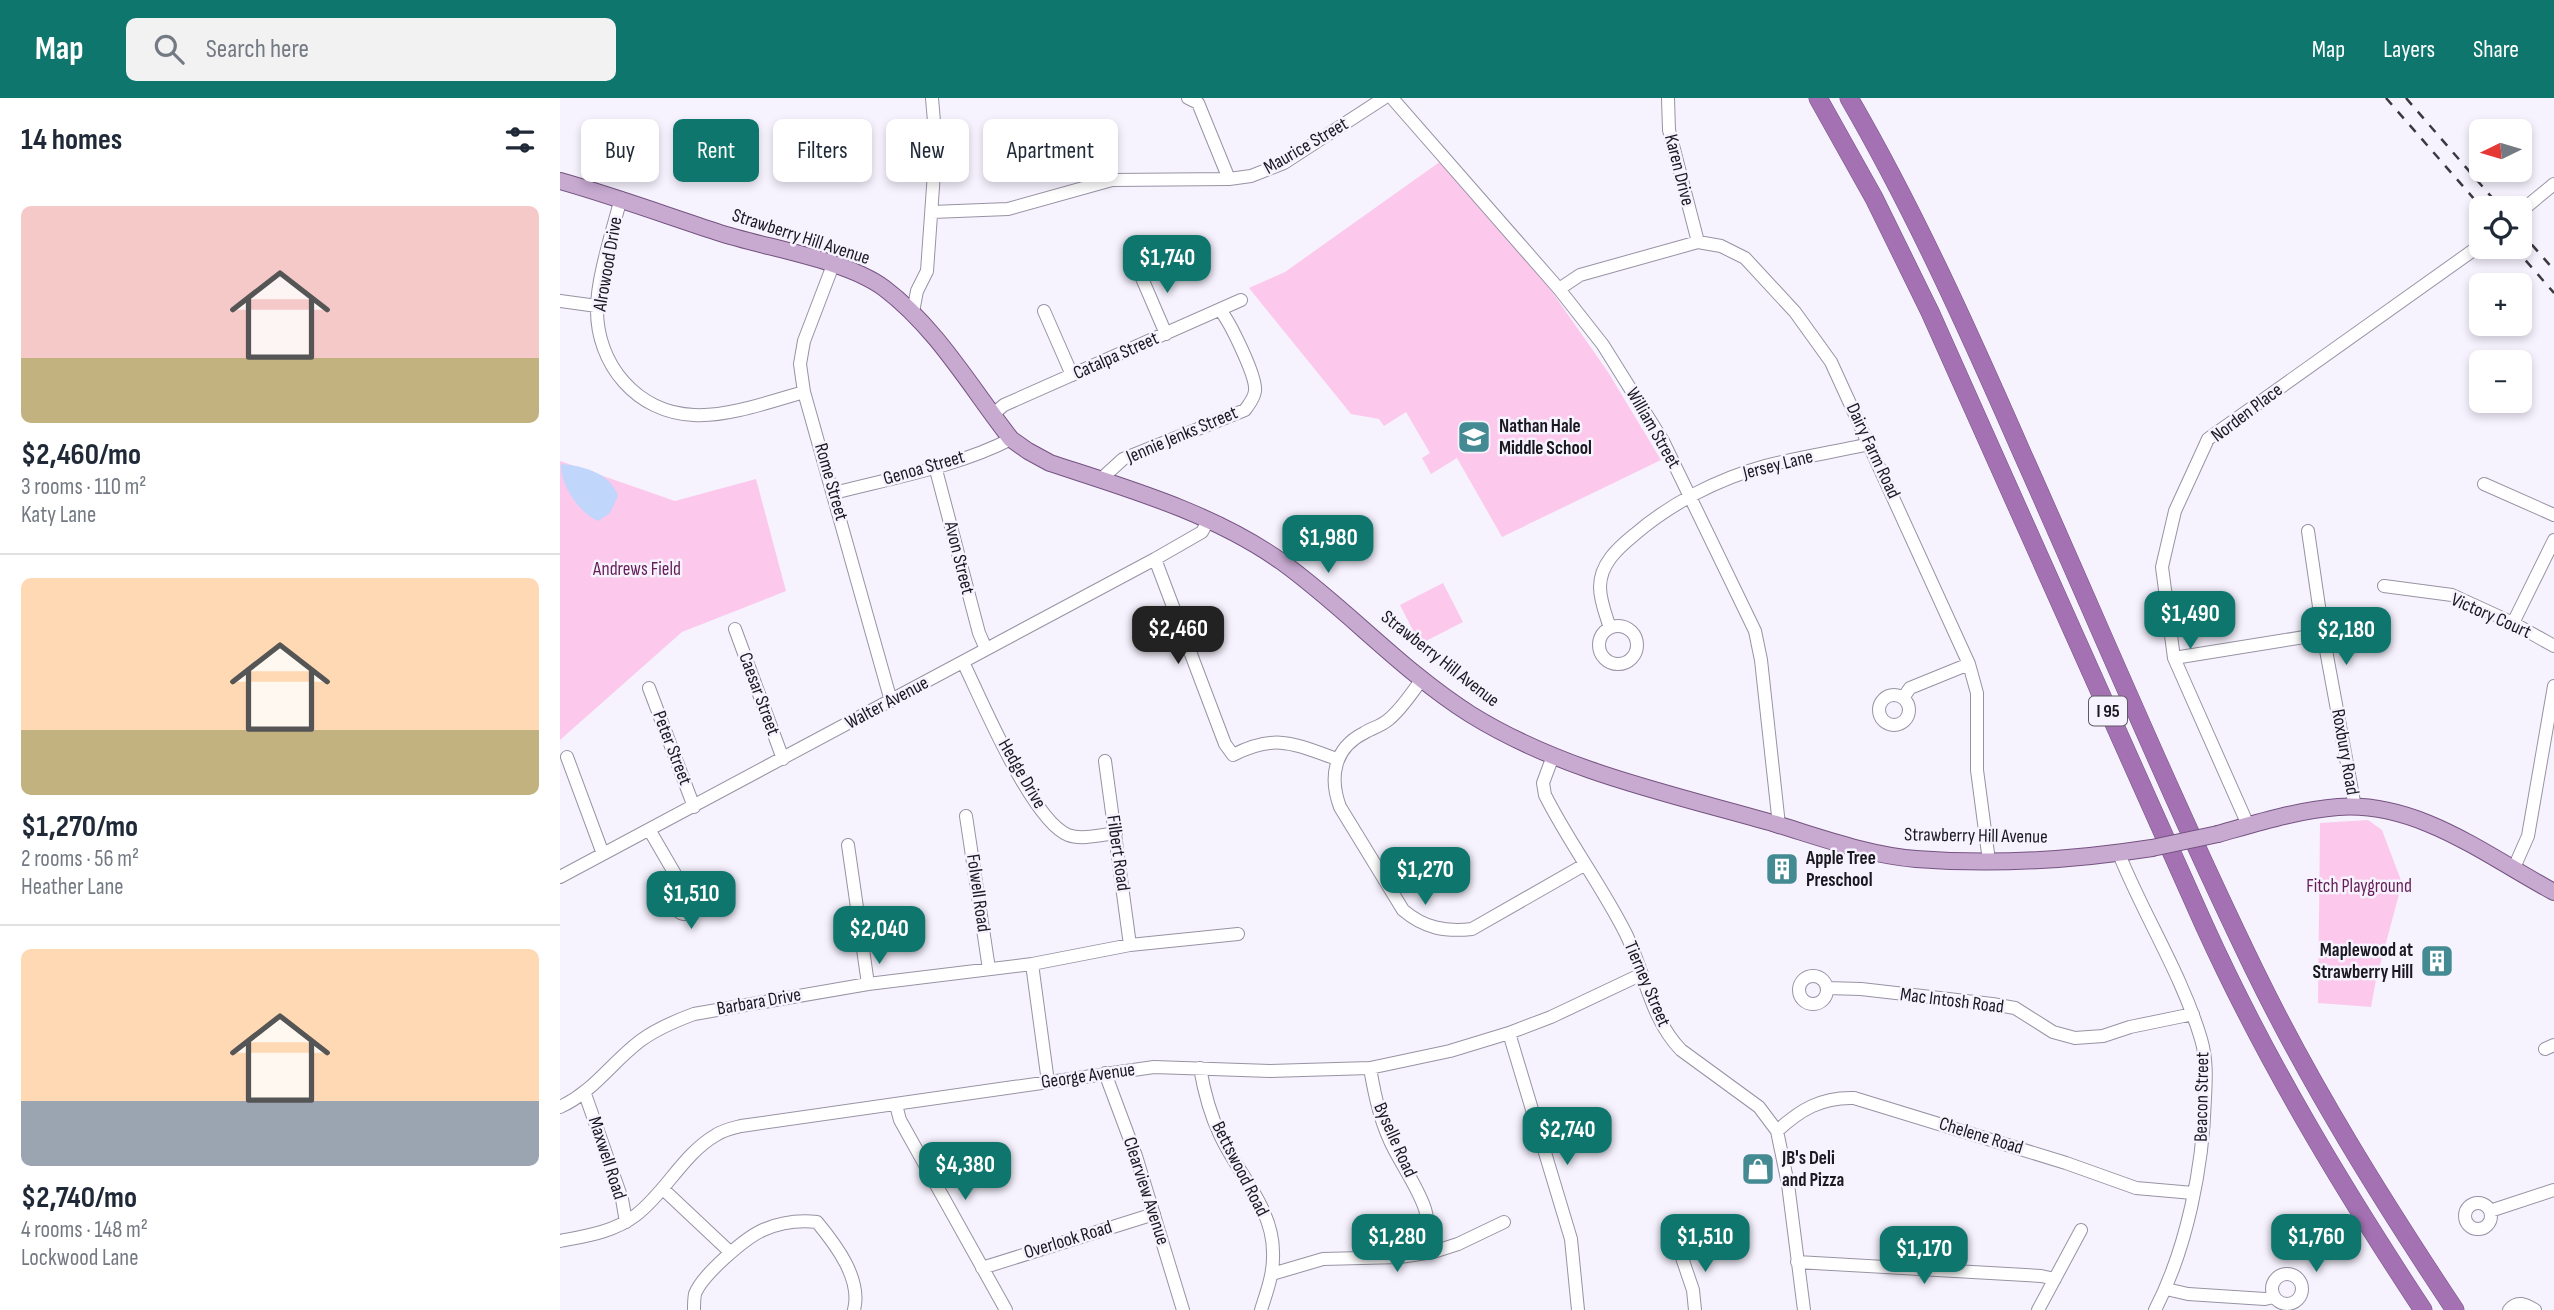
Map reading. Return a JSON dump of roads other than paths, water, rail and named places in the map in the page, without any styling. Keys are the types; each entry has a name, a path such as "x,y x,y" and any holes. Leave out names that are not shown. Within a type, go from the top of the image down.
{"highway":[{"name":"I 95","path":"1818,98 1884,216 1930,312 2199,914 2242,1004 2329,1164 2423,1310"},
{"name":"I 95","path":"1849,98 1897,185 1954,300 2255,971 2330,1112 2455,1310"},
{"path":"2432,1275 2461,1310"}],"main road":[{"name":"Strawberry Hill Avenue","path":"560,181 621,198 718,233 833,265 882,286 913,312 931,332 992,415 1012,439 1028,451 1050,463 1190,511 1252,542 1283,563 1469,713 1553,756 1612,777 1829,842 1915,859 1989,861 2119,854 2321,809 2382,809 2421,820 2554,892"}],"street":[{"path":"913,312 917,291 927,271 936,145 932,98"},
{"path":"1188,98 1198,103 1229,179"},
{"name":"Maurice Street","path":"932,212 1008,209 1112,180 1229,179 1251,176 1284,163 1384,98"},
{"name":"William Street","path":"1392,98 1559,289 1603,345 1663,441 1755,631 1761,660 1779,825"},
{"name":"Karen Drive","path":"1668,98 1669,130 1698,242"},
{"path":"2532,202 2554,184"},
{"name":"Alrowood Drive","path":"621,198 597,306 599,339 606,358 618,376 638,396 665,410 695,415 726,411 804,392"},
{"path":"1559,289 1580,275 1698,242"},
{"name":"Dairy Farm Road","path":"1698,242 1721,246 1745,258 1794,313 1831,362 1969,663 1976,693 1977,770 1989,861"},
{"name":"Norden Place","path":"2248,825 2174,658 2162,567 2175,512 2208,439 2469,253"},
{"name":"Rome Street","path":"833,265 804,341 800,364 804,392 835,493 891,701"},
{"path":"1138,269 1166,334"},
{"name":"Catalpa Street","path":"992,415 1004,405 1241,300"},
{"path":"560,301 597,306"},
{"name":"Jennie Jenks Street","path":"1100,480 1123,459 1245,410 1254,399 1256,388 1230,322 1220,310"},
{"path":"1044,311 1072,375"},
{"name":"Genoa Street","path":"835,493 935,466 1012,439"},
{"name":"Jersey Lane","path":"1611,628 1600,585 1606,564 1614,552 1658,515 1726,479 1763,467 1869,444"},
{"name":"Avon Street","path":"935,466 979,633 986,649"},
{"path":"2484,484 2554,515"},
{"name":"Walter Avenue","path":"560,877 1156,559 1202,532 1208,521"},
{"name":"Roxbury Road","path":"2308,531 2323,634 2355,807"},
{"path":"2513,623 2554,540"},
{"path":"1156,559 1225,744 1233,755 1255,745 1275,741 1301,746 1337,759"},
{"name":"Victory Court","path":"2384,586 2452,596 2513,623 2554,646"},
{"name":"Caesar Street","path":"735,629 783,759"},
{"path":"2174,658 2323,634"},
{"name":"Hedge Drive","path":"963,662 1014,765 1034,800 1057,829 1075,836 1115,833"},
{"path":"1903,698 1910,688 1969,663"},
{"path":"1423,678 1391,718 1355,737 1337,759 1334,776 1334,792 1340,807 1403,911 1415,921 1434,928 1453,931 1472,929 1584,865"},
{"path":"2513,870 2528,836 2554,686"},
{"name":"Peter Street","path":"649,688 694,807"},
{"name":"Tierney Street","path":"1553,756 1543,783 1545,795 1626,934 1658,1017 1671,1039 1759,1107 1777,1131 1788,1184 1804,1310"},
{"path":"567,757 603,854"},
{"name":"Filbert Road","path":"1105,761 1130,945"},
{"name":"Folwell Road","path":"967,816 989,969"},
{"path":"650,831 675,874 682,894"},
{"path":"848,845 868,984"},
{"name":"Beacon Street","path":"2119,854 2193,1014 2203,1043 2206,1070 2204,1133 2193,1193 2181,1247 2166,1289 2155,1310"},
{"name":"Barbara Drive","path":"560,1107 585,1094 611,1066 641,1040 694,1013 868,984 1032,964 1130,945 1238,934"},
{"path":"1032,964 1048,1082"},
{"name":"George Avenue","path":"560,1241 607,1230 626,1222 663,1189 700,1145 718,1133 741,1126 1154,1067 1270,1071 1370,1068 1450,1051 1509,1033 1551,1017 1642,974"},
{"name":"Mac Intosh Road","path":"1827,988 1992,1004 2015,1009 2053,1032 2075,1038 2103,1036 2130,1027 2193,1014"},
{"path":"1509,1033 1571,1239 1578,1310"},
{"name":"Bettswood Road","path":"1200,1068 1205,1094 1220,1136 1262,1208 1273,1251 1272,1274 1261,1310"},
{"name":"Byselle Road","path":"1370,1068 1375,1100 1384,1126 1425,1209 1433,1252"},
{"name":"Clearview Avenue","path":"1105,1073 1136,1156 1183,1310"},
{"name":"Maxwell Road","path":"585,1094 622,1199 626,1222"},
{"name":"Chelene Road","path":"1777,1131 1795,1115 1814,1104 1838,1097 1854,1098 2066,1163 2136,1188 2193,1193"},
{"path":"896,1105 900,1120 1006,1310"},
{"path":"663,1189 730,1252"},
{"path":"2490,1211 2554,1190"},
{"name":"Overlook Road","path":"982,1268 1154,1214"},
{"path":"694,1310 695,1293 730,1252 761,1231 787,1223 817,1222 831,1240 854,1282 858,1296 854,1310"},
{"path":"1272,1274 1323,1259 1400,1257 1433,1252 1458,1244 1504,1222"},
{"path":"2038,1310 2081,1230"},
{"path":"1678,1246 1693,1290 1695,1310"},
{"path":"1797,1262 2055,1279"},
{"path":"2166,1289 2188,1294 2264,1299 2274,1297"},
{"path":"2509,1310 2514,1304 2520,1303 2535,1310"}],"water":[{"path":"561,464 595,472 609,482 618,496 610,513 598,521 584,512 567,489"}],"railway":[{"path":"2386,98 2472,196"},
{"path":"2406,98 2491,196"},
{"path":"2532,245 2554,270"},
{"path":"2524,259 2554,293"}],"place":[{"name":"Nathan Hale Middle School","path":"1474,437"},
{"name":"Apple Tree Preschool","path":"1782,869"},
{"name":"Maplewood at Strawberry Hill","path":"2437,961"},
{"name":"JB's Deli and Pizza","path":"1758,1169"}],"park label":[{"name":"Andrews Field","path":"637,569"},
{"name":"Fitch Playground","path":"2359,886"}]}
